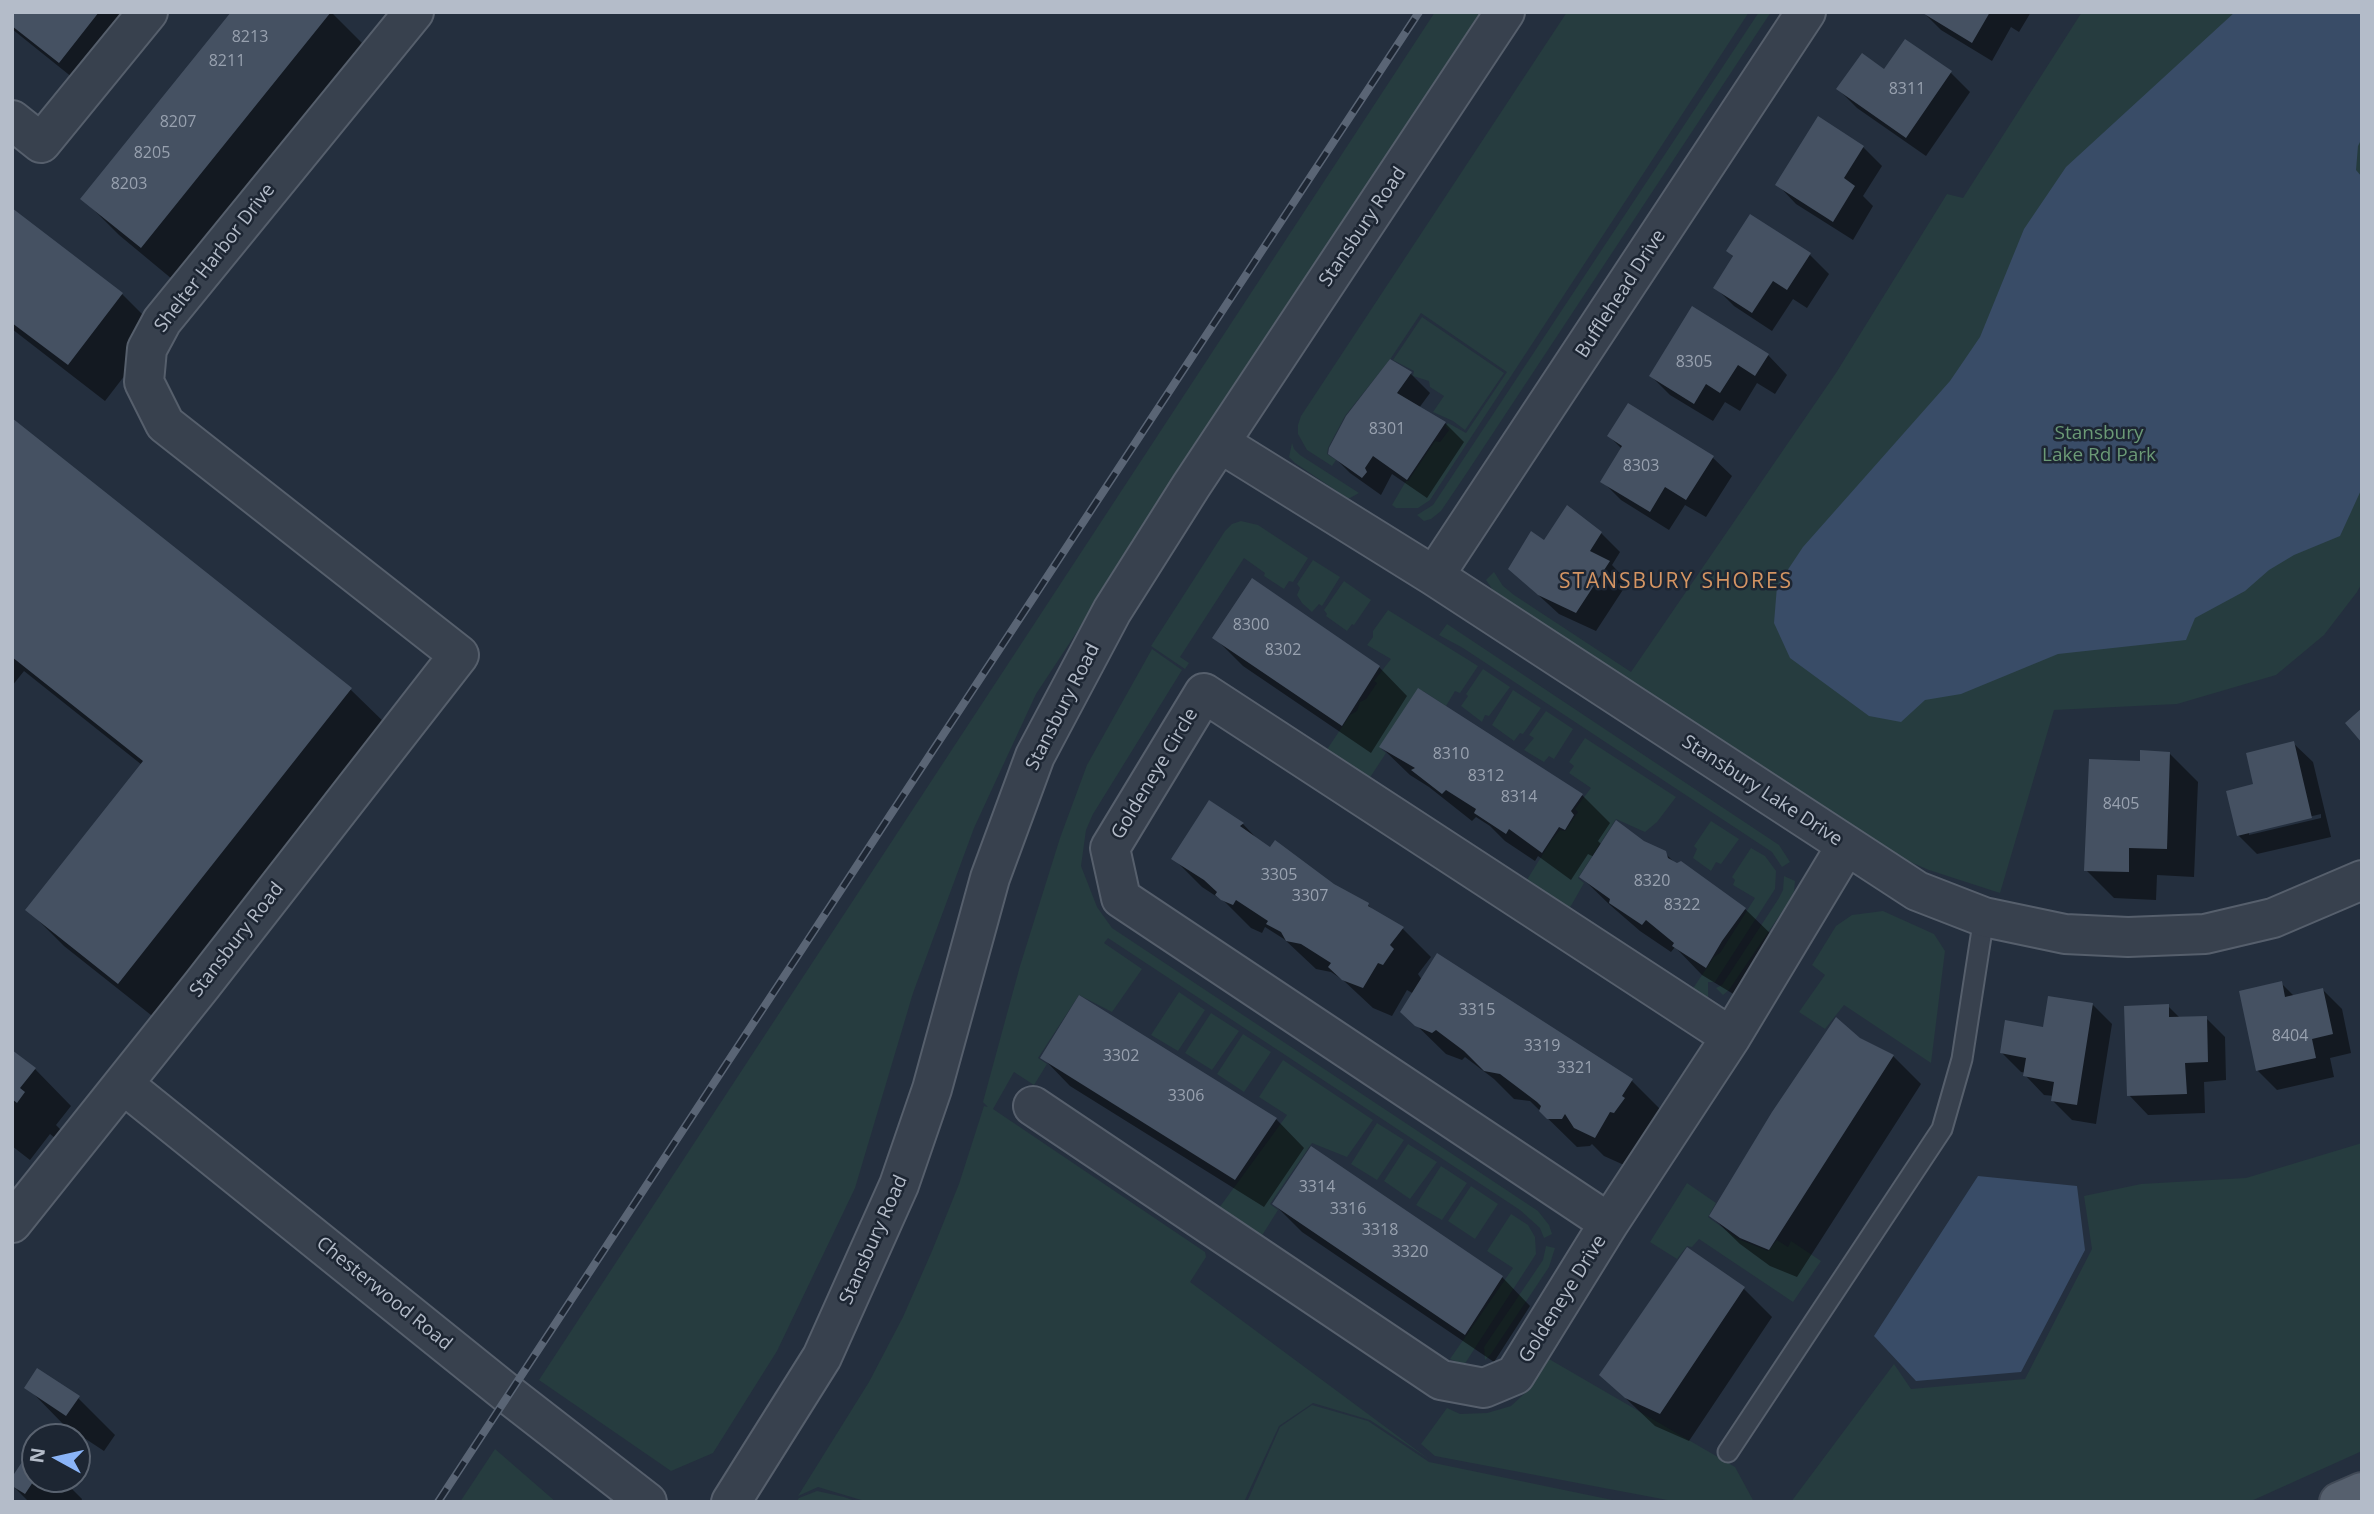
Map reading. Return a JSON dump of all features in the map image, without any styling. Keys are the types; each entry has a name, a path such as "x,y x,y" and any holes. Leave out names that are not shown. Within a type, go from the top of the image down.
{"main road":[{"path":"2339,1502 2362,1492"}],"street":[{"path":"12,120 41,143 148,12"},
{"name":"Shelter Harbor Drive","path":"414,12 162,321 147,349 144,382 165,424 459,655"},
{"name":"Stansbury Road","path":"731,1502 822,1357 899,1185 932,1089 990,878 1035,756 1112,611 1505,12"},
{"name":"Bufflehead Drive","path":"1434,576 1806,12"},
{"name":"Stansbury Lake Drive","path":"1220,443 1434,576 1917,891 1984,917 2065,934 2128,937 2205,934 2273,918 2362,880"},
{"name":"Stansbury Road","path":"12,1223 459,655"},
{"name":"Goldeneye Circle","path":"1609,1223 1121,898 1110,848 1204,693 1731,1037"},
{"name":"Goldeneye Drive","path":"1033,1105 1441,1380 1484,1388 1515,1376 1609,1223 1731,1037 1846,846"},
{"name":"Chesterwood Road","path":"123,1084 508,1394 647,1502"}],"lane":[{"path":"1728,1452 1942,1129 1962,1059 1984,917"}],"green space":[{"path":"1435,12 1485,12 1036,694 974,828 913,993 855,1188 777,1351 713,1453 671,1471 539,1380"},
{"path":"1567,12 1749,12 1430,500 1418,508 1396,508 1392,505 1406,481 1435,441 1440,442 1449,430 1445,426 1448,423 1466,433 1507,372 1421,313 1391,358 1345,416 1328,448 1327,454 1336,460 1332,466 1307,450 1298,434 1301,416"},
{"path":"1759,12 1771,12 1441,511 1424,521 1417,515 1433,505"},
{"name":"Stansbury Lake Rd Park","path":"2082,12 2362,12 2362,583 2324,635 2276,675 2177,704 2054,710 2000,893 1929,870 1866,843 1497,596 1486,580 1494,572 1503,586 1514,595 1631,672 1836,373 1947,194 1963,198"},
{"path":"1422,317 1504,373 1465,430 1433,412 1444,396 1430,387 1429,381 1413,376 1414,371 1393,360"},
{"path":"1292,443 1300,455 1359,493 1347,498 1295,463 1289,457"},
{"path":"1241,521 1258,525 1308,558 1293,582 1289,581 1284,589 1244,558 1180,657 1189,663 1185,669 1151,646 1225,531 1232,524"},
{"path":"1313,560 1340,577 1322,606 1319,604 1312,612 1297,595 1300,588 1297,584"},
{"path":"1344,581 1371,600 1347,631 1326,616 1324,610"},
{"path":"1388,610 1478,666 1460,693 1455,691 1446,706 1423,691 1381,749 1386,753 1369,779 1326,751 1350,715 1357,711 1360,702 1366,699 1377,683 1374,681 1391,659 1367,645"},
{"path":"1447,624 1779,845 1790,862 1782,867 1772,852 1463,648 1439,635"},
{"path":"1152,649 1182,670 1093,814 1086,830 1081,866 1097,907 1112,928 1538,1211 1549,1225 1552,1234 1544,1238 1540,1228 1520,1210 1108,938 1104,943 1142,969 1112,1012 1079,995 1038,1058 1047,1064 1034,1085 1014,1072 993,1109 1205,1252 1206,1257 1190,1282 1430,1460 1370,1420 1313,1403 1279,1426 1244,1502 868,1502 818,1487 798,1496 869,1382 903,1317 932,1251 959,1184 984,1106 988,1107 983,1102 1020,966 1060,838 1087,765"},
{"path":"1483,669 1510,687 1482,722 1461,706"},
{"path":"1513,690 1541,708 1523,734 1520,733 1514,741 1492,725"},
{"path":"1546,711 1573,729 1554,759 1549,756 1544,762 1524,750 1534,738 1529,735"},
{"path":"1585,738 1676,797 1657,822 1645,832 1616,819 1578,878 1584,883 1568,911 1525,883 1551,841 1560,830 1565,831 1578,812 1575,809 1591,788 1569,773 1574,766 1569,762"},
{"path":"1711,821 1739,839 1721,864 1716,862 1711,871 1693,858 1697,849 1694,846"},
{"path":"1751,848 1765,856 1776,871 1775,889 1715,982 1708,982 1708,999 1690,993 1714,957 1720,953 1755,898 1733,885 1735,880 1732,877"},
{"path":"1784,876 1795,881 1788,903 1723,995 1716,988 1722,985 1779,898 1783,890"},
{"path":"1883,911 1934,934 1945,951 1931,1063 1844,1005 1825,1029 1799,1012 1825,975 1812,965 1836,926 1852,915"},
{"path":"1179,992 1205,1010 1178,1051 1151,1035"},
{"path":"1211,1013 1239,1031 1212,1070 1185,1053"},
{"path":"1243,1034 1271,1052 1244,1092 1217,1074"},
{"path":"1283,1060 1373,1120 1347,1157 1312,1143 1270,1204 1278,1210 1261,1237 1219,1208 1287,1115 1259,1097"},
{"path":"1377,1123 1404,1140 1377,1180 1351,1164"},
{"path":"2362,1143 2362,1451 2249,1502 1791,1502 1894,1364 1911,1389 2025,1379 2092,1249 2084,1196 2141,1184 2246,1178"},
{"path":"1408,1144 1437,1162 1410,1199 1384,1181"},
{"path":"1441,1166 1467,1183 1442,1220 1416,1205"},
{"path":"1687,1183 1716,1203 1708,1217 1738,1239 1768,1251 1777,1240 1788,1247 1791,1241 1821,1261 1793,1302 1699,1239 1692,1247 1687,1246 1677,1259 1650,1242"},
{"path":"1471,1186 1498,1204 1475,1239 1448,1221"},
{"path":"1511,1214 1528,1225 1535,1237 1536,1254 1464,1365 1450,1359 1513,1268 1487,1251"},
{"path":"1546,1246 1555,1248 1549,1267 1485,1360 1484,1347 1543,1260"},
{"path":"1549,1359 1735,1467 1754,1502 1678,1502 1435,1456 1421,1444 1447,1408 1460,1414 1487,1413 1511,1406 1524,1394"},
{"path":"1312,1405 1368,1421 1429,1462 1622,1502 1247,1502 1280,1427"},
{"path":"495,1449 556,1502 460,1502"},
{"path":"817,1491 858,1502 796,1502 799,1498"}],"water":[{"name":"Stansbury Lake Rd Park","path":"2235,12 2362,12 2362,138 2358,146 2356,170 2362,177 2362,488 2340,536 2294,555 2269,570 2245,591 2195,618 2186,640 2058,654 1961,694 1925,700 1901,722 1869,716 1790,658 1774,623 1777,586 1803,547 1950,381 1980,337 2024,229 2066,167"},
{"path":"1978,1176 2077,1186 2085,1250 2021,1372 1916,1381 1874,1336"}],"building":[{"path":"12,12 99,12 59,63 12,26"},
{"path":"231,12 331,12 141,248 80,199"},
{"path":"1921,12 1990,12 1972,43"},
{"path":"1905,39 1952,71 1906,138 1836,89 1862,53 1884,69"},
{"path":"1818,116 1864,146 1844,178 1855,186 1833,222 1775,185"},
{"path":"12,208 123,293 68,365 12,323"},
{"path":"1750,214 1811,253 1787,290 1773,281 1752,313 1713,288 1733,256 1726,251"},
{"path":"1692,306 1769,354 1755,376 1738,365 1720,393 1706,384 1694,404 1649,376"},
{"path":"1390,359 1412,372 1397,393 1446,422 1407,480 1373,456 1362,478 1328,454 1329,448 1346,416"},
{"path":"1628,403 1714,456 1686,500 1665,487 1650,512 1600,482 1622,446 1607,436"},
{"path":"12,418 352,688 118,984 25,910 143,761 12,657"},
{"path":"1567,505 1602,532 1590,551 1610,561 1576,613 1538,595 1508,569 1531,531 1544,540"},
{"path":"1252,578 1380,666 1342,726 1212,638"},
{"path":"1418,688 1583,794 1571,811 1574,815 1565,830 1559,827 1542,853 1509,829 1506,834 1474,813 1476,809 1446,790 1442,794 1411,770 1415,768 1379,747"},
{"path":"2362,708 2362,743 2345,723"},
{"path":"2294,741 2312,818 2237,836 2226,791 2253,784 2246,753"},
{"path":"2140,750 2170,752 2167,849 2129,848 2129,872 2084,871 2089,759 2140,761"},
{"path":"1209,800 1244,823 1240,826 1270,847 1275,840 1334,884 1369,903 1368,906 1404,927 1390,945 1394,949 1383,965 1378,963 1363,988 1342,980 1328,967 1331,963 1301,944 1286,941 1281,932 1266,924 1268,921 1236,900 1233,905 1221,900 1215,895 1217,892 1204,880 1171,859"},
{"path":"1616,820 1644,841 1666,851 1668,858 1677,863 1681,861 1746,908 1706,968 1672,946 1674,943 1646,920 1642,925 1609,903 1610,899 1579,877"},
{"path":"1437,953 1633,1079 1622,1096 1625,1098 1614,1113 1610,1112 1595,1138 1574,1128 1565,1114 1562,1119 1547,1119 1539,1111 1541,1106 1537,1102 1500,1074 1484,1071 1464,1051 1436,1030 1432,1033 1415,1026 1400,1012"},
{"path":"2282,981 2285,997 2323,988 2333,1034 2312,1039 2316,1058 2256,1071 2239,991"},
{"path":"1079,995 1277,1118 1235,1180 1040,1058"},
{"path":"2048,996 2093,1003 2077,1105 2051,1101 2054,1082 2023,1076 2026,1058 2000,1053 2005,1020 2043,1027"},
{"path":"2169,1004 2169,1017 2207,1016 2208,1062 2185,1063 2187,1094 2127,1096 2124,1006"},
{"path":"1836,1017 1860,1038 1894,1055 1769,1250 1740,1238 1709,1216 1772,1112"},
{"path":"12,1050 36,1068 20,1088 25,1092 17,1103 12,1099"},
{"path":"1311,1146 1503,1276 1465,1335 1272,1204"},
{"path":"1687,1247 1745,1287 1660,1414 1625,1398 1599,1375"},
{"path":"37,1368 80,1396 66,1416 24,1388"},
{"path":"21,1464 21,1492 12,1486 12,1477"}],"railway":[{"path":"438,1502 1419,12"}],"district":[{"name":"STANSBURY SHORES","path":"1676,582"}]}
